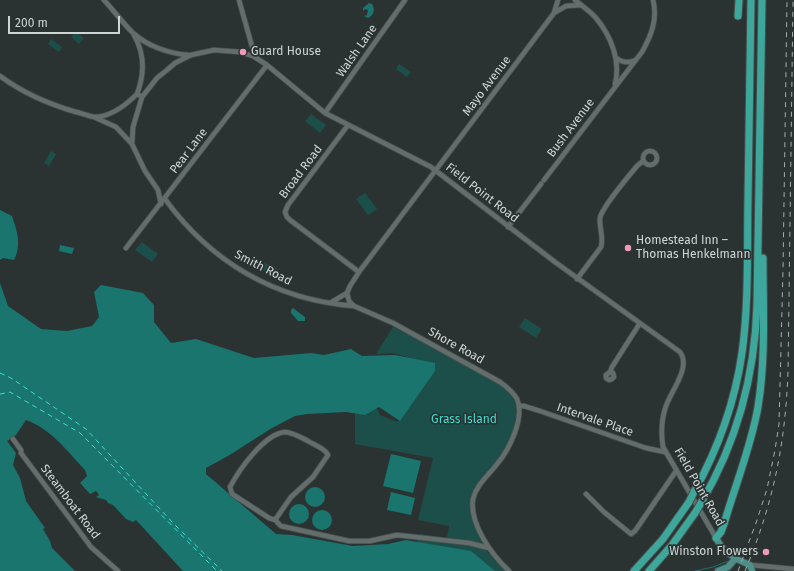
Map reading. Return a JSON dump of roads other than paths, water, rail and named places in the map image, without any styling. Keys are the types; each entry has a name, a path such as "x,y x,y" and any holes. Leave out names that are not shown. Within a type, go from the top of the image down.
{"highway":[{"path":"738,16 739,0"},
{"path":"634,571 667,533 689,502 712,457 727,419 736,386 742,352 746,299 751,0"},
{"path":"650,571 672,545 695,513 722,464 741,413 751,372 757,318 762,0"},
{"path":"716,538 722,528 747,448 757,409 762,378 764,331 763,224 760,174"},
{"path":"742,352 743,233"}],"main road":[{"name":"Field Point Road","path":"716,538 723,549 751,568"},
{"path":"718,571 728,567 736,559"}],"street":[{"path":"94,117 118,109 131,100 136,94 143,70 139,43 133,33 104,0"},
{"path":"239,0 253,50 253,56"},
{"name":"Walsh Lane","path":"325,113 405,0"},
{"name":"Mayo Avenue","path":"554,14 558,0"},
{"path":"575,0 589,11 601,24 616,58 617,73 614,88"},
{"name":"Bush Avenue","path":"508,227 646,45 653,28 655,12 653,0"},
{"name":"Mayo Avenue","path":"435,170 554,14 566,6 580,5"},
{"path":"133,33 144,41 161,49 191,55"},
{"name":"Field Point Road","path":"132,144 133,127 142,97 157,78 175,63 191,55 214,50 225,50 253,56 267,65 325,113 435,170 577,279 680,352 684,359 684,368 665,408 662,422 662,447 716,538"},
{"path":"616,58 624,62 636,60"},
{"name":"Pear Lane","path":"126,248 267,65"},
{"path":"0,76 35,97 94,117 116,127 132,144 145,171 158,190 161,204"},
{"path":"136,94 142,97"},
{"name":"Broad Road","path":"348,125 288,205 285,212 290,220 359,272"},
{"path":"577,279 601,247 601,214 637,166 644,161"},
{"path":"354,306 349,301 348,293 350,286 435,170"},
{"name":"Smith Road","path":"164,199 195,235 218,255 240,270 271,286 289,293 344,306 354,306"},
{"path":"330,303 348,293"},
{"name":"Shore Road","path":"354,306 393,324 500,382 513,393 519,406"},
{"path":"610,372 640,323"},
{"path":"509,571 489,548 475,519 473,505 478,488 499,462 511,441 519,418 519,406"},
{"name":"Intervale Place","path":"519,406 540,411 646,448 665,452"},
{"path":"275,520 291,497 313,477 328,455 324,450 299,436 286,432 275,435 250,456 236,474 230,487 232,494 269,518 285,527 349,541 370,541 397,535 470,543 489,548"},
{"name":"Steamboat Road","path":"13,439 21,450 21,453 92,547 118,571"},
{"path":"586,494 631,534 635,531 676,471"},
{"path":"751,568 794,569"}],"waterway":[{"path":"695,571 713,567 728,561"}],"railway":[{"path":"738,571 767,489 779,424 787,0"},
{"path":"745,571 755,546 770,498 776,474 784,425 788,373 793,0"}],"place":[{"name":"Guard House","path":"243,52"},
{"name":"Homestead Inn – Thomas Henkelmann","path":"628,248"},
{"name":"Winston Flowers","path":"766,552"}],"park label":[{"name":"Grass Island","path":"464,420"}]}
